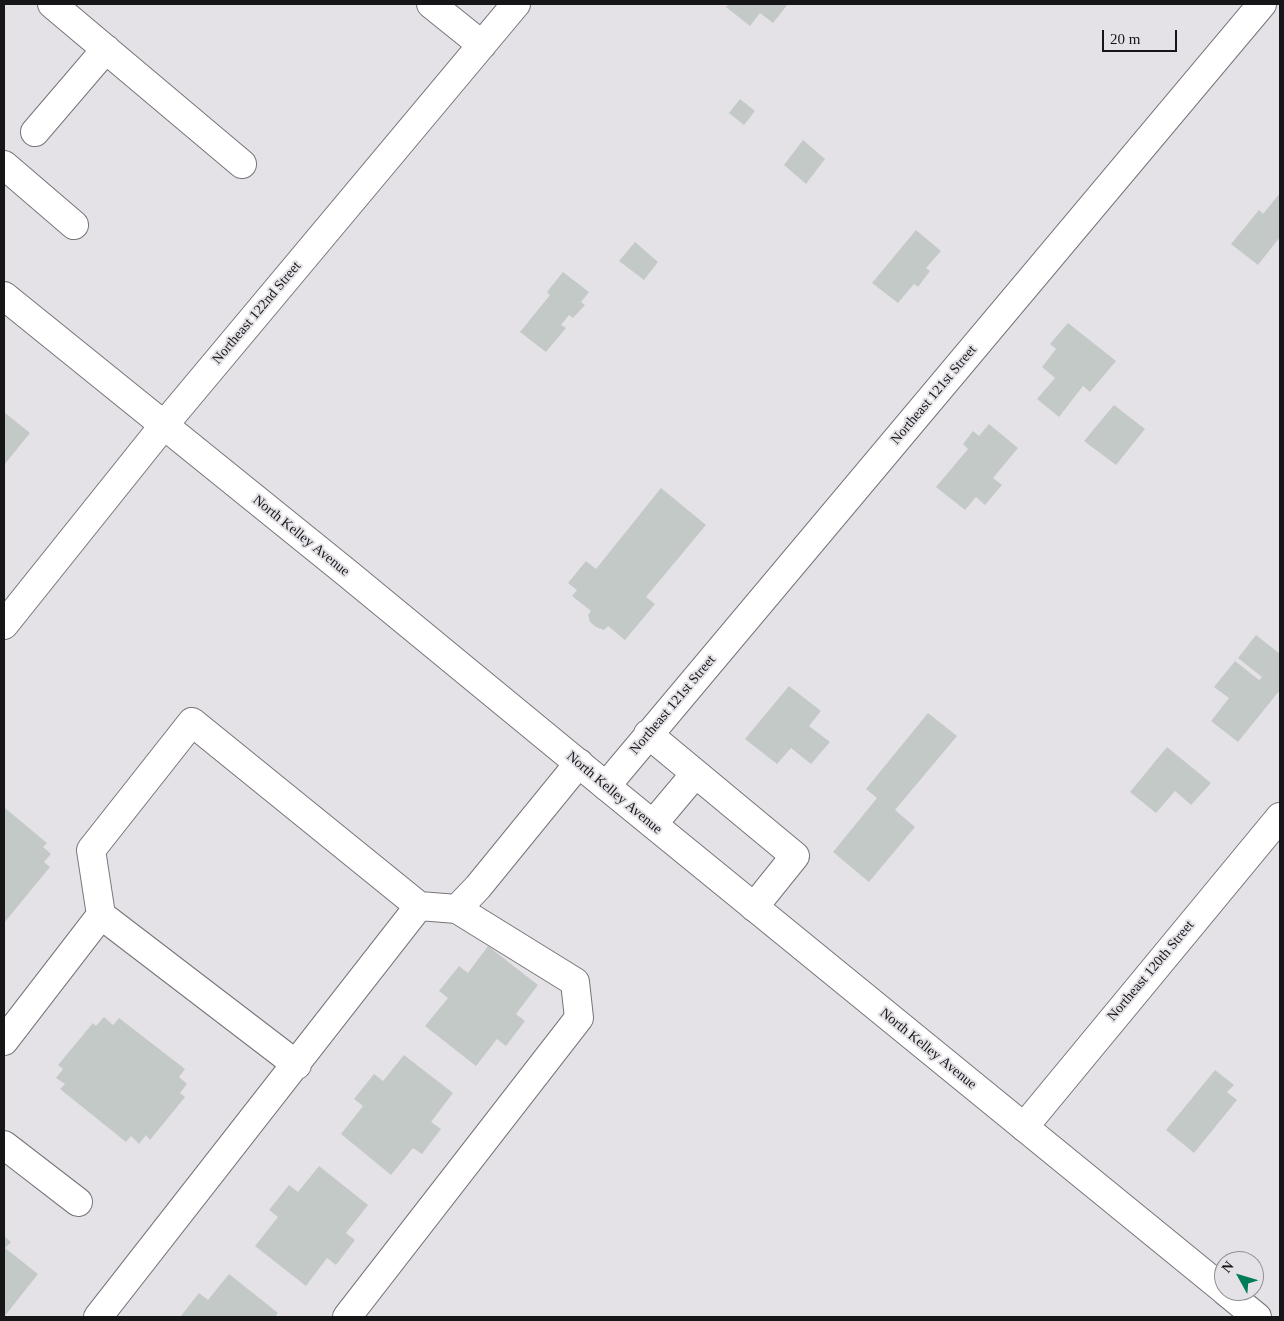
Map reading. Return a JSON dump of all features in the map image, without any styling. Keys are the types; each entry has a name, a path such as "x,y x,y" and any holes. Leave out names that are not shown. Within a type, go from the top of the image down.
{"street":[{"path":"52,4 242,164"},
{"path":"431,4 482,45"},
{"name":"Northeast 122nd Street","path":"4,625 164,425 516,4"},
{"name":"Northeast 121st Street","path":"606,786 1262,4"},
{"path":"35,132 106,49"},
{"path":"4,165 74,225"},
{"name":"North Kelley Avenue","path":"4,296 580,763 652,824 1214,1283"},
{"path":"297,1065 101,915 91,850 192,722 419,906 457,909 575,982 579,1018 347,1317"},
{"path":"648,734 795,856 754,907"},
{"path":"457,909 478,887 580,763"},
{"path":"652,824 695,774"},
{"name":"Northeast 120th Street","path":"1024,1127 1280,818"},
{"path":"98,1317 297,1065 419,906"},
{"path":"4,1041 101,915"},
{"path":"4,1144 78,1202"},
{"name":"North Kelley Avenue","path":"1237,1301 1257,1317"}],"building":[{"path":"729,4 788,4 773,23 760,13 750,26 726,7"},
{"path":"740,99 755,111 744,125 729,113"},
{"path":"803,140 825,159 806,184 784,165"},
{"path":"1280,193 1280,237 1258,265 1231,244 1259,210 1263,214"},
{"path":"916,230 941,251 926,268 930,271 918,287 914,284 898,303 872,283"},
{"path":"635,242 658,262 644,280 619,261"},
{"path":"563,272 589,292 581,302 585,305 573,318 569,315 561,325 566,328 546,352 520,332 550,295 547,292"},
{"path":"1068,323 1116,361 1090,392 1083,386 1059,417 1037,399 1055,378 1042,367 1056,349 1050,344"},
{"path":"1114,405 1145,429 1116,465 1084,441"},
{"path":"4,412 30,433 4,465"},
{"path":"989,424 1018,448 993,478 1002,485 985,505 976,497 965,510 936,487 968,449 963,444 973,431 979,436"},
{"path":"661,488 706,525 646,597 655,604 625,640 608,626 604,630 590,622 588,615 591,611 572,596 577,590 568,583 586,561 596,569"},
{"path":"1256,635 1280,654 1280,690 1238,742 1211,721 1229,698 1214,687 1235,661 1259,680 1262,677 1238,658"},
{"path":"789,686 821,711 809,726 830,742 811,764 791,748 777,764 745,739"},
{"path":"928,713 957,736 895,810 915,827 869,882 833,852 877,798 866,789"},
{"path":"1167,747 1211,783 1191,805 1175,791 1156,813 1130,792"},
{"path":"5,808 47,843 43,847 51,854 44,862 50,867 4,923 4,810"},
{"path":"488,946 538,985 516,1014 525,1021 506,1046 497,1039 476,1066 425,1026 448,998 439,991 459,966 468,973"},
{"path":"104,1017 113,1025 119,1018 185,1069 179,1077 187,1084 180,1093 185,1097 150,1140 146,1135 139,1144 131,1136 126,1142 60,1089 65,1084 56,1078 63,1069 58,1065 93,1023 96,1026"},
{"path":"404,1055 453,1093 431,1122 441,1129 422,1154 413,1148 391,1175 341,1134 363,1106 354,1099 374,1074 383,1081"},
{"path":"1215,1070 1234,1085 1227,1092 1237,1100 1194,1153 1166,1130"},
{"path":"319,1166 368,1205 346,1233 355,1240 336,1265 327,1258 306,1286 255,1246 278,1217 269,1210 289,1185 298,1192"},
{"path":"4,1236 11,1242 5,1248 38,1274 4,1317"},
{"path":"229,1274 278,1313 275,1317 180,1317 199,1293 208,1300"}]}
